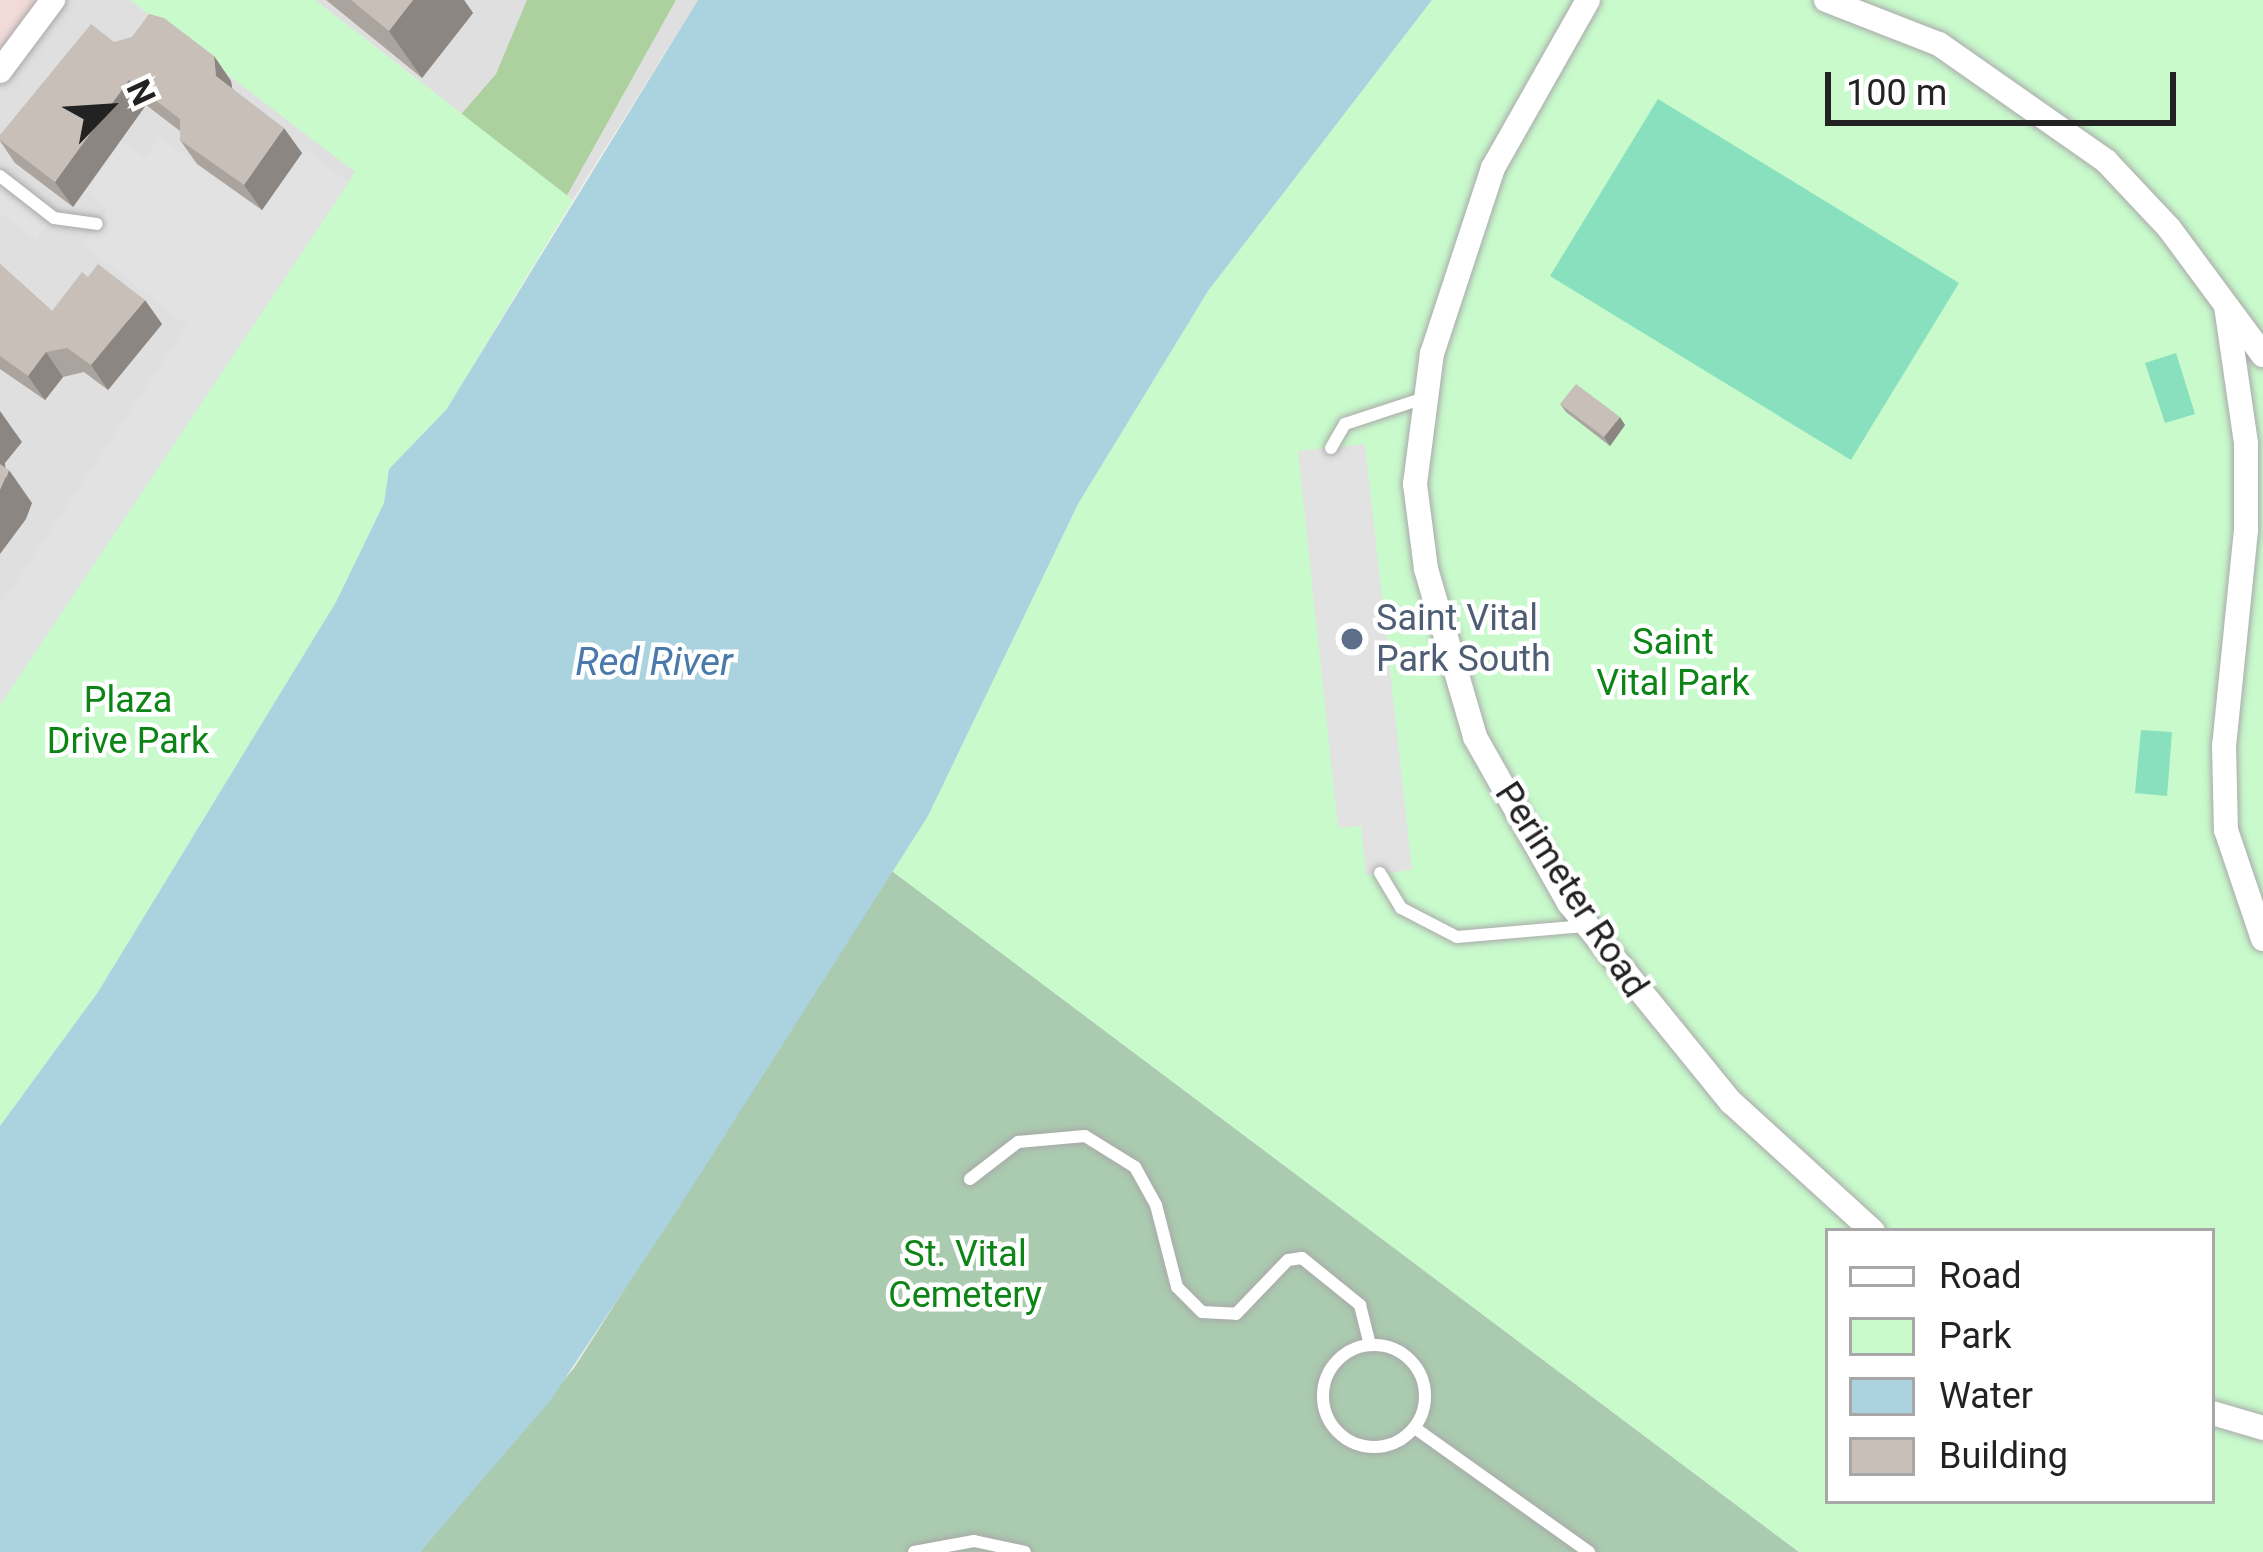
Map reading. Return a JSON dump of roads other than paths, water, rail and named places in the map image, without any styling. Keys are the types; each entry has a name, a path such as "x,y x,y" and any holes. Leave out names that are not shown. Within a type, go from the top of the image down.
{"street":[{"path":"0,71 53,0"},
{"name":"Perimeter Road","path":"1588,0 1493,168 1424,398 1414,484 1448,654 1515,817 1587,926 1731,1102 1870,1228"},
{"path":"1826,0 1939,44 2029,101 2107,161 2263,355"},
{"path":"2226,306 2246,443 2246,530 2224,746 2226,830 2263,939"},
{"path":"2215,1414 2263,1428"}],"lane":[{"path":"0,176 54,218 97,224"},
{"path":"1331,448 1345,424 1424,398"},
{"path":"1380,873 1401,908 1456,937 1587,926"},
{"path":"970,1179 1018,1142 1084,1136 1135,1167 1156,1204 1177,1287 1202,1312 1236,1314 1288,1260 1302,1258 1360,1305 1370,1345"},
{"path":"1370,1345 1415,1365 1426,1396 1415,1428 1370,1448 1329,1420 1330,1371 1370,1345"},
{"path":"1415,1428 1589,1552"},
{"path":"914,1552 974,1540 1025,1552"}],"water":[{"name":"Red River","path":"698,0 1432,0 1208,291 1078,504 928,816 678,1209 550,1401 420,1552 0,1552 0,1126 98,992 336,602 384,503 389,469 446,410"}],"place":[{"name":"Saint Vital Park South","path":"1352,639"}],"park label":[{"name":"Saint Vital Park","path":"1673,662"},
{"name":"Plaza Drive Park","path":"128,720"},
{"name":"St. Vital Cemetery","path":"965,1274"}]}
